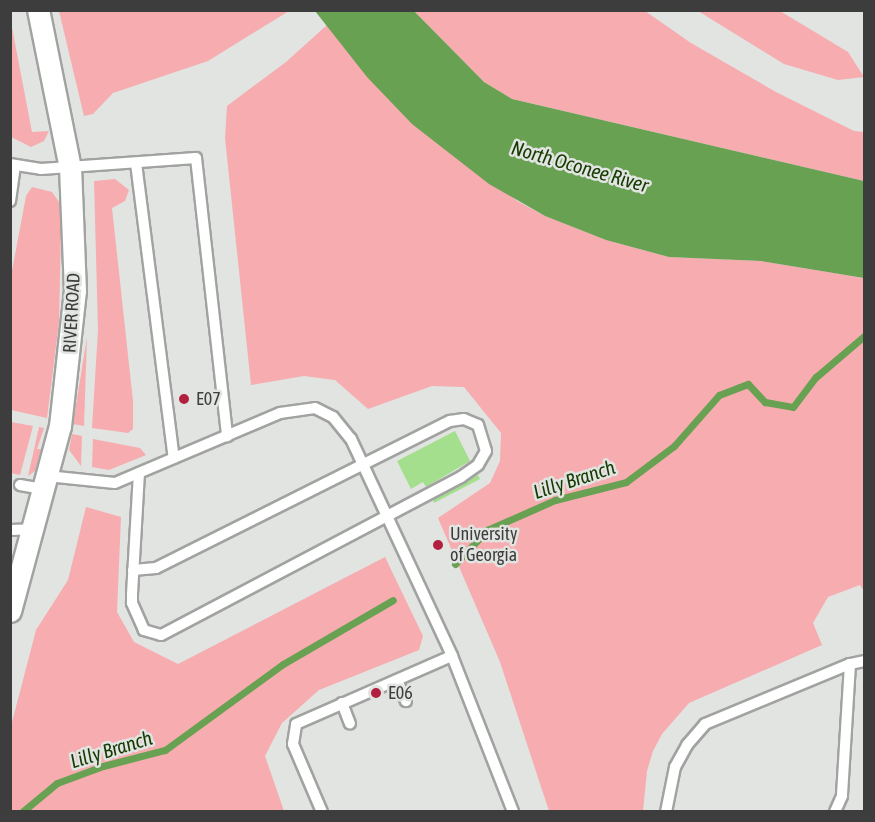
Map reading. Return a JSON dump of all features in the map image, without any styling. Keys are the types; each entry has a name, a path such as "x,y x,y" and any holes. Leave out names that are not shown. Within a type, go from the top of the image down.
{"street":[{"name":"RIVER ROAD","path":"11,608 34,530 60,426 71,349 75,291 70,168 38,10"}],"lane":[{"path":"10,201 13,165 70,168 196,158 227,436"},
{"path":"136,163 174,458"},
{"path":"20,485 115,483 280,413 315,408 333,417 351,439 452,656 513,812"},
{"path":"134,570 156,568 450,421 464,420 478,425 485,438 486,451 478,465 161,635 144,630 136,617 132,594 139,473"},
{"path":"10,530 34,530"},
{"path":"322,812 292,734 303,720 452,656"},
{"path":"666,812 675,767 687,745 705,724 850,664 864,661"},
{"path":"835,812 842,796 850,664"},
{"path":"397,680 406,701"},
{"path":"342,703 350,724"}],"shaded area":[{"path":"59,10 289,11 208,61 113,93 93,114 84,116"},
{"path":"414,11 645,11 691,43 776,92 854,131 864,132 864,181 512,99 484,82"},
{"path":"698,11 780,11 848,52 864,77 838,80 784,64"},
{"path":"10,17 32,132 49,131 44,141 31,147 11,137"},
{"path":"327,25 348,50 517,201 545,216 606,240 669,257 761,261 864,278 864,591 860,585 828,597 813,623 822,645 689,703 662,734 653,751 647,771 643,811 549,811 500,662 438,518 490,483 500,461 501,433 464,387 432,386 368,409 335,380 304,376 251,385 225,138 227,106 286,62"},
{"path":"115,179 129,190 125,201 112,208 133,401 133,429 128,433 92,428 98,330 94,181"},
{"path":"32,187 52,192 59,202 61,228 59,322 47,418 11,410 11,276 26,196"},
{"path":"87,337 84,426 73,424"},
{"path":"11,422 33,426 20,475 11,473"},
{"path":"39,427 44,428 37,449 41,449 35,471 28,476"},
{"path":"72,434 82,436 81,466 69,450"},
{"path":"93,439 140,448 146,455 109,470 92,467"},
{"path":"86,507 121,517 117,612 134,642 178,664 385,557 423,636 419,650 319,690 282,723 265,756 284,811 11,811 11,726 36,630 68,580"}],"water":[{"name":"North Oconee River","path":"315,11 414,11 484,82 512,99 864,181 864,278 761,261 669,257 606,240 545,216 489,184 412,124 367,77"}],"building":[{"path":"455,431 470,461 426,487 423,482 411,489 397,461"},
{"path":"478,475 480,479 434,503 433,500"}],"waterway":[{"name":"Lilly Branch","path":"455,564 487,530 555,500 626,482 674,446 719,395 748,384 765,402 793,407 816,377 864,336"},
{"name":"Lilly Branch","path":"22,812 57,783 103,766 165,750 283,664 393,600"}],"place":[{"name":"E07","path":"184,399"},
{"name":"University of Georgia","path":"438,545"},
{"name":"E06","path":"376,693"}]}
